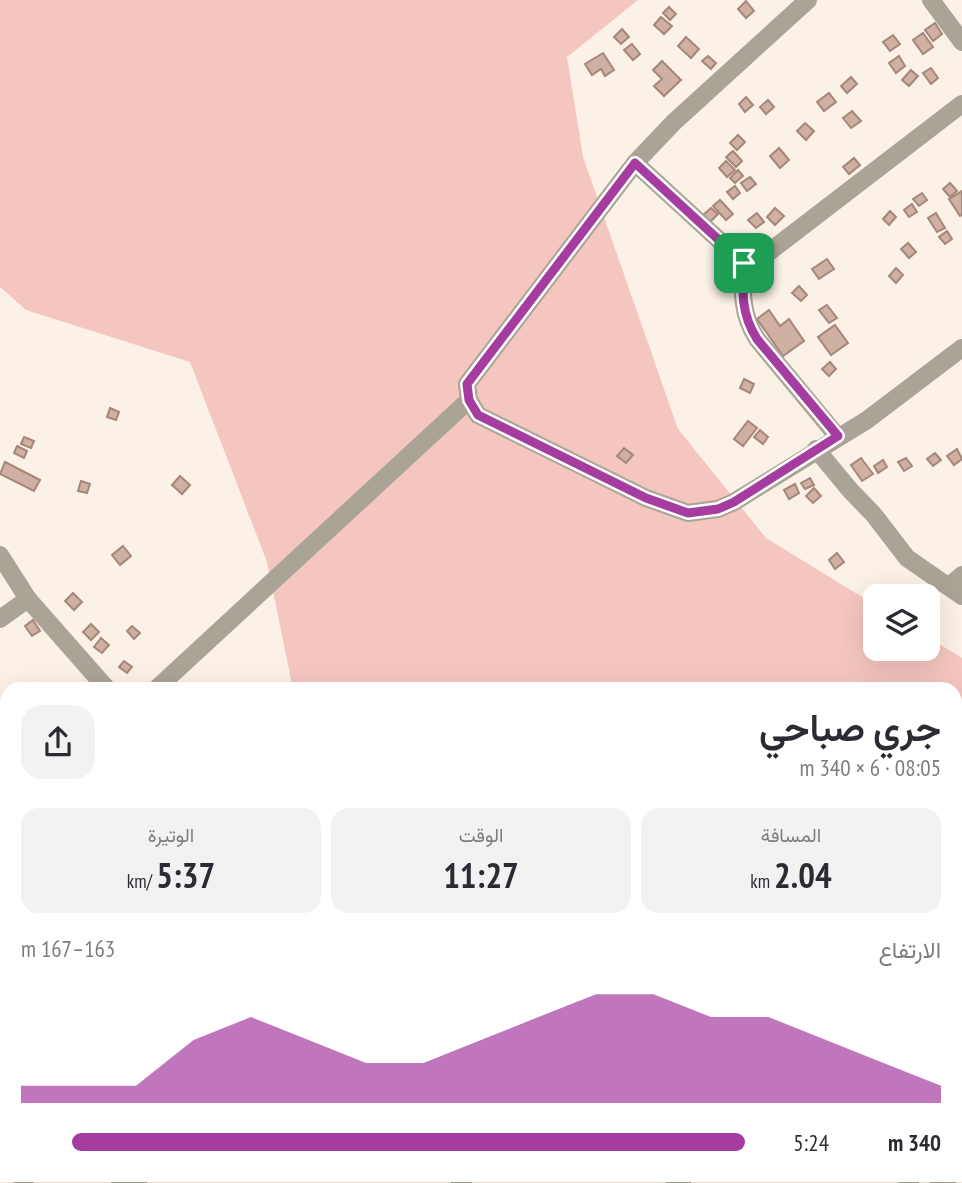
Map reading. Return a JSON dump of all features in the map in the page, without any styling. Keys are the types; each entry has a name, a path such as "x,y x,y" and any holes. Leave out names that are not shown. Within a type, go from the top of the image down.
{"street":[{"path":"808,0 674,122 635,163 467,384 469,400 478,415 646,498 688,513 718,509 734,502 867,420 962,348"},
{"path":"931,0 962,42"},
{"path":"635,163 744,263 751,263 760,259 962,104"},
{"path":"744,263 743,302 748,326 838,436"},
{"path":"164,682 469,400"},
{"path":"816,449 850,491 874,515 906,558 958,586"},
{"path":"0,555 28,599 101,682"},
{"path":"0,619 28,599"}],"shaded area":[{"path":"0,0 638,0 567,57 583,157 678,429 766,538 863,598 863,661 940,661 940,644 962,658 962,682 292,682 267,562 190,362 26,310 0,287"}],"building":[{"path":"746,1 754,11 746,18 738,9"},
{"path":"669,7 676,14 670,20 663,13"},
{"path":"661,17 672,26 664,34 654,25"},
{"path":"935,23 942,34 933,41 925,30"},
{"path":"622,29 629,37 621,44 614,37"},
{"path":"923,33 933,47 923,54 913,40"},
{"path":"893,35 900,44 890,51 883,42"},
{"path":"686,37 699,49 691,58 678,46"},
{"path":"632,44 640,54 633,60 624,50"},
{"path":"603,53 614,70 605,76 601,69 592,75 585,64"},
{"path":"708,56 716,63 711,69 702,61"},
{"path":"899,56 905,66 896,73 889,63"},
{"path":"662,61 681,80 664,96 654,86 662,79 653,70"},
{"path":"931,68 938,78 931,84 923,73"},
{"path":"911,70 918,76 909,86 902,80"},
{"path":"851,77 857,84 847,93 841,86"},
{"path":"829,93 836,102 824,111 817,102"},
{"path":"746,97 753,105 745,112 739,104"},
{"path":"768,100 774,107 766,114 760,107"},
{"path":"852,111 861,121 851,128 843,118"},
{"path":"805,123 814,131 806,140 797,131"},
{"path":"738,135 745,142 737,150 730,143"},
{"path":"779,148 789,160 780,168 770,156"},
{"path":"733,151 742,161 736,167 726,157"},
{"path":"854,158 860,165 849,174 843,167"},
{"path":"726,161 735,170 727,177 719,168"},
{"path":"738,170 743,176 735,183 730,178"},
{"path":"750,177 756,184 747,191 741,183"},
{"path":"950,183 957,191 950,197 943,189"},
{"path":"735,186 740,193 733,199 727,192"},
{"path":"962,191 962,215 960,216 949,199"},
{"path":"922,193 927,200 919,206 913,199"},
{"path":"720,200 733,214 726,220 713,206"},
{"path":"912,204 917,212 909,217 904,210"},
{"path":"711,208 718,214 710,222 703,215"},
{"path":"775,208 784,216 775,225 767,217"},
{"path":"890,211 896,217 889,225 883,219"},
{"path":"757,213 764,222 756,228 748,220"},
{"path":"936,213 945,228 937,232 928,218"},
{"path":"947,231 952,239 945,244 939,237"},
{"path":"908,243 916,252 909,258 901,249"},
{"path":"827,259 834,269 819,279 812,269"},
{"path":"896,268 903,275 896,283 889,276"},
{"path":"799,286 807,295 801,301 792,293"},
{"path":"827,305 837,318 829,323 819,310"},
{"path":"769,310 780,326 789,319 804,341 783,356 757,319"},
{"path":"835,325 848,343 831,355 818,337"},
{"path":"830,362 836,369 829,376 822,369"},
{"path":"744,379 754,384 750,393 740,388"},
{"path":"110,408 119,412 116,420 107,417"},
{"path":"748,421 757,428 743,446 734,439"},
{"path":"760,430 768,437 763,444 754,437"},
{"path":"24,437 34,441 31,448 21,444"},
{"path":"17,446 27,451 24,458 14,453"},
{"path":"624,448 633,455 626,463 617,456"},
{"path":"957,449 962,459 954,465 947,456"},
{"path":"935,453 941,460 933,466 927,459"},
{"path":"861,458 873,474 862,481 851,465"},
{"path":"906,458 912,466 904,471 898,462"},
{"path":"883,460 887,467 878,473 874,466"},
{"path":"5,462 40,480 34,491 0,474"},
{"path":"180,476 190,485 182,494 172,485"},
{"path":"810,478 814,485 805,489 801,483"},
{"path":"81,481 90,484 87,493 78,491"},
{"path":"795,484 799,493 789,499 784,490"},
{"path":"814,488 821,496 813,503 806,496"},
{"path":"123,546 131,556 120,565 112,555"},
{"path":"837,553 844,562 835,569 829,560"},
{"path":"73,593 82,602 74,610 65,601"},
{"path":"33,620 40,631 32,636 25,626"},
{"path":"91,624 99,632 91,640 83,632"},
{"path":"132,626 140,633 134,639 127,631"},
{"path":"101,638 109,645 102,653 94,647"},
{"path":"124,661 132,667 127,673 119,667"}],"route":[{"path":"635,163 744,263 743,310 748,326 838,436 734,502 718,509 688,513 646,498 478,415 469,400 467,384 635,163"}]}
